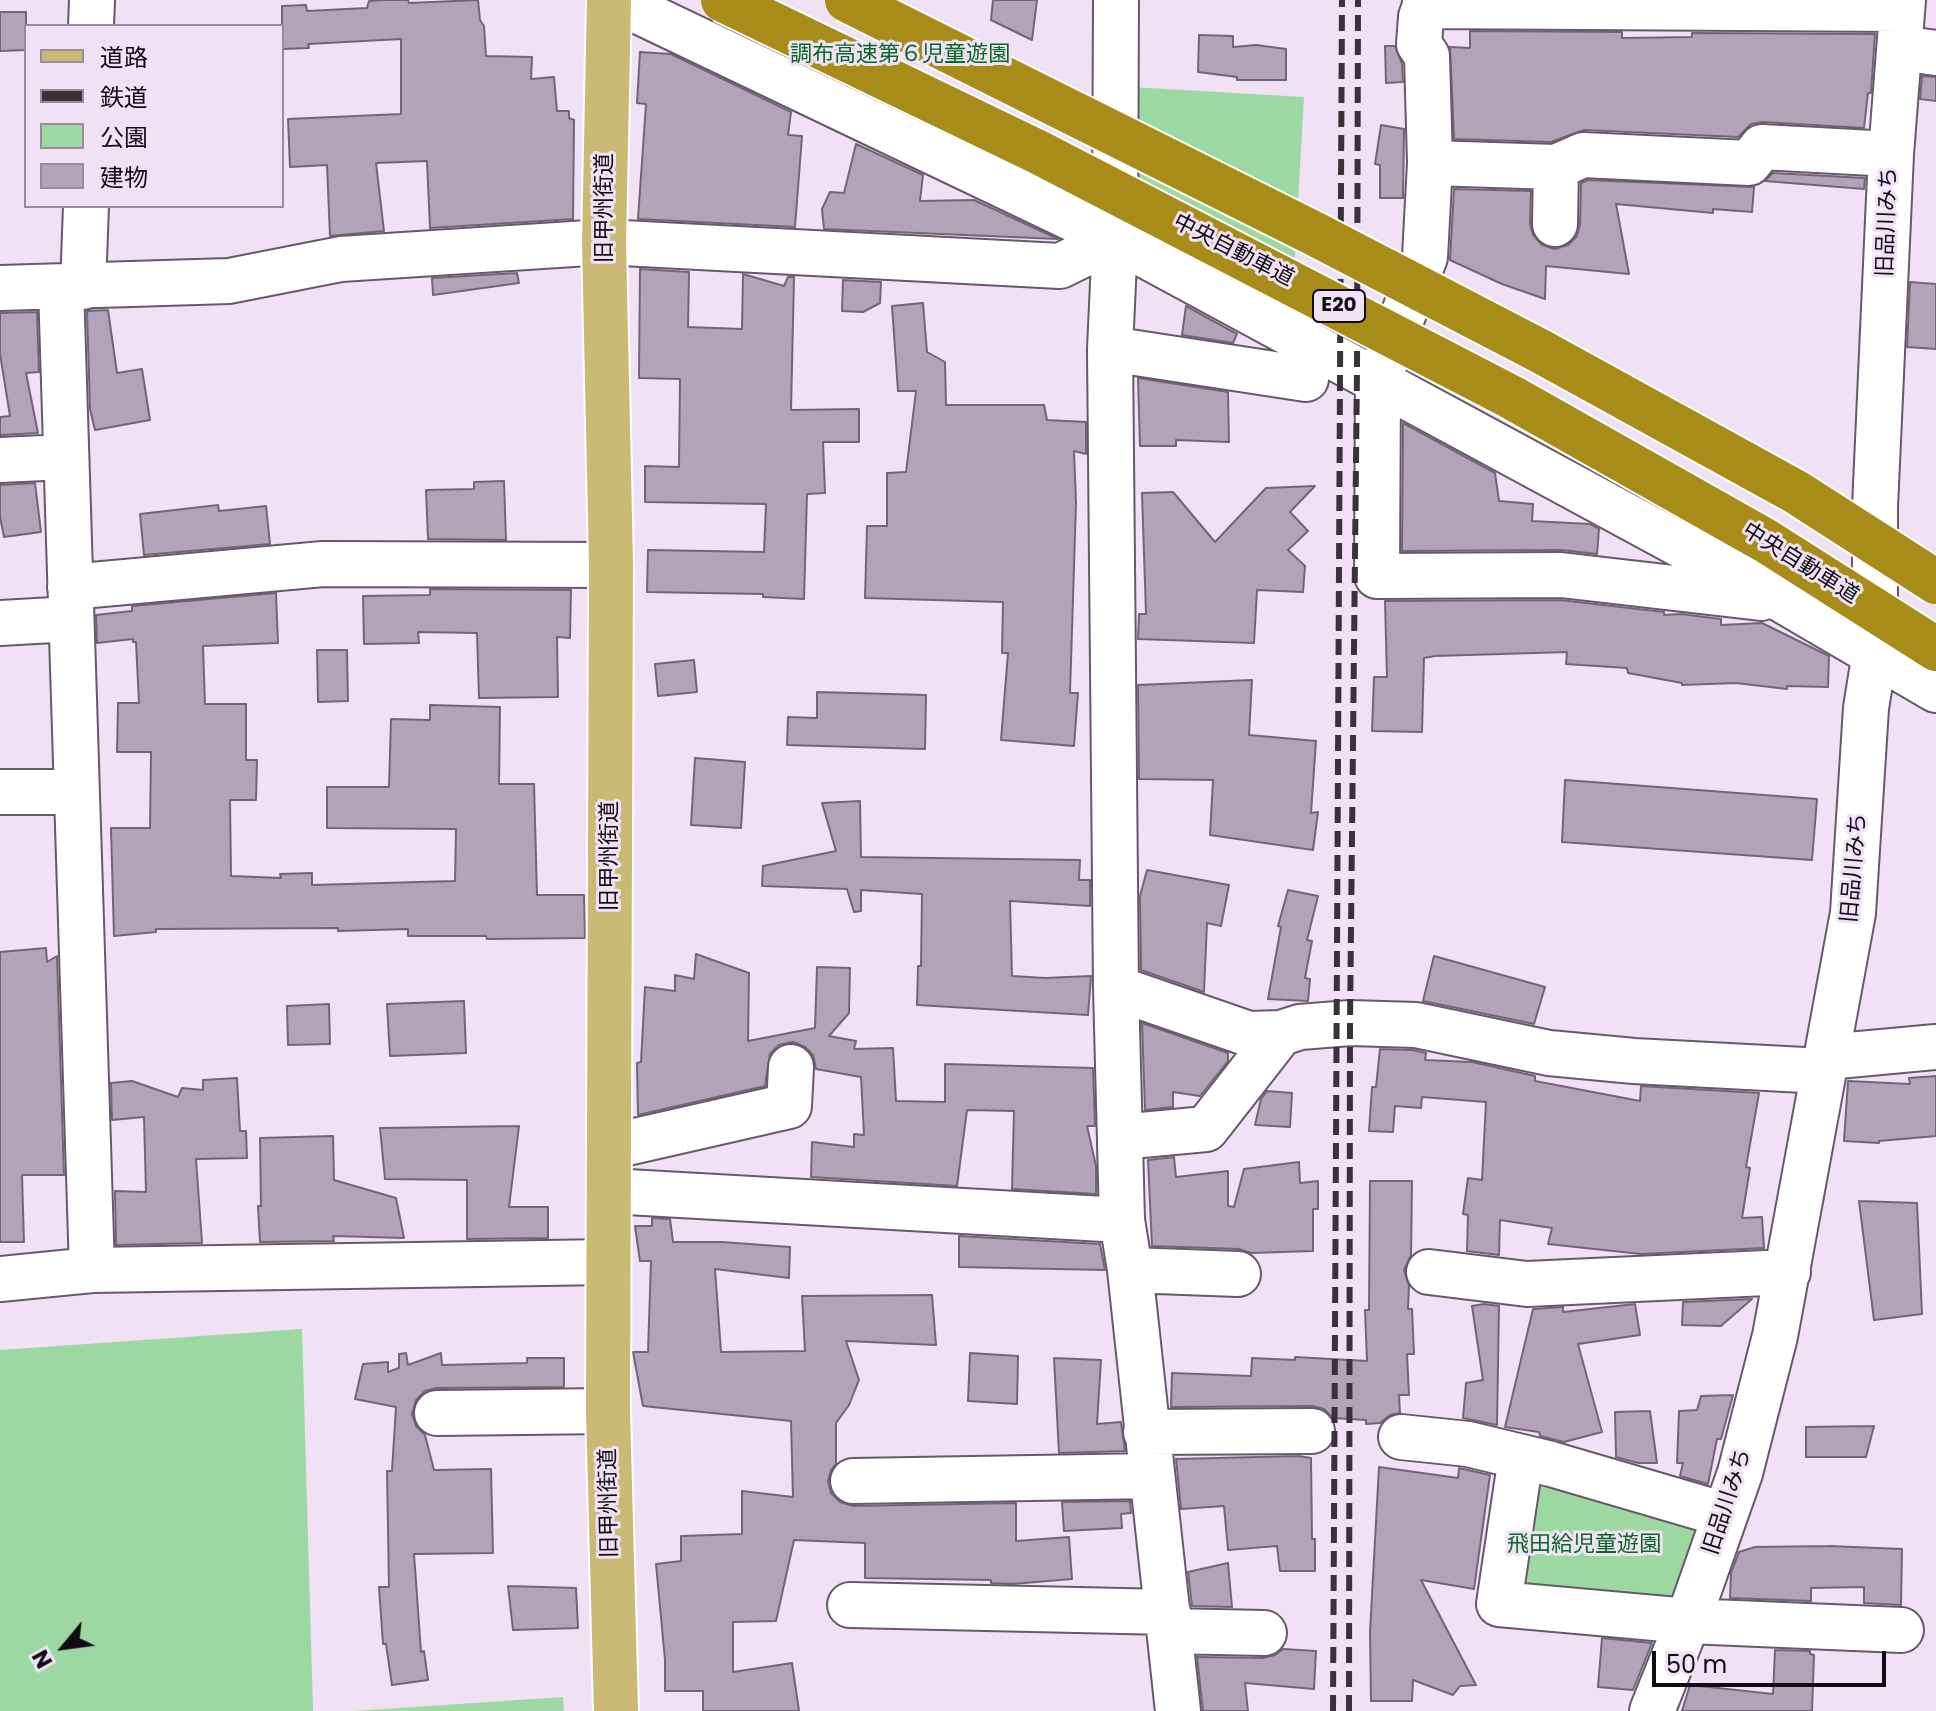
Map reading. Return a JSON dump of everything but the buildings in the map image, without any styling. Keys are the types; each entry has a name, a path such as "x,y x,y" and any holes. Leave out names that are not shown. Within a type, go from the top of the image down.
{"highway":[{"name":"中央自動車道","path":"723,0 1038,152 1497,390 1766,541 1936,649"},
{"name":"E20","path":"847,0 1301,226 1540,351 1796,492 1936,582"}],"main road":[{"name":"旧甲州街道","path":"609,0 604,242 611,565 608,1411 616,1711"}],"street":[{"path":"91,24 92,0"},
{"path":"615,0 1115,239 1784,601 1936,690"},
{"path":"1116,0 1115,239 1110,349 1116,988 1122,1220 1178,1711"},
{"path":"1784,601 1561,575 1377,576 1378,381 1425,257 1430,163 1427,56 1419,44 1421,17 1425,3 1910,28"},
{"name":"旧品川みち","path":"1652,1711 1725,1515 1744,1457 1775,1336 1853,913 1866,708 1875,652 1875,507 1891,154 1910,28"},
{"path":"1430,163 1556,167 1583,155 1749,163 1762,147 1891,154"},
{"path":"1555,224 1556,167"},
{"path":"86,208 72,287 66,457 92,1270"},
{"path":"0,288 229,281 341,259 604,242 1060,266 1115,239"},
{"path":"1110,349 1306,379"},
{"path":"0,460 66,457"},
{"path":"0,623 70,603 323,564 611,565"},
{"path":"0,792 77,792"},
{"path":"1116,988 1249,1034 1281,1033 1300,1027 1336,1023 1416,1025 1549,1053 1634,1061 1825,1064 1936,1047"},
{"path":"1120,1137 1206,1129 1281,1033"},
{"path":"609,1147 789,1106 791,1067"},
{"path":"610,1191 1122,1220"},
{"path":"0,1279 92,1270 608,1262"},
{"path":"1130,1270 1238,1274"},
{"path":"1429,1272 1527,1284 1788,1272"},
{"path":"437,1413 608,1411"},
{"path":"1146,1432 1312,1431"},
{"path":"1401,1437 1468,1444 1725,1515"},
{"path":"1521,1457 1499,1604 1688,1621 1901,1630"},
{"path":"853,1481 1152,1476"},
{"path":"850,1605 1169,1622 1264,1633"}],"green space":[{"path":"1131,87 1304,97 1292,307 1134,233"},
{"path":"302,1329 313,1711 0,1711 0,1350"},
{"name":"飛田給児童遊園","path":"1535,1473 1707,1531 1677,1612 1525,1589"},
{"path":"563,1697 564,1711 355,1711"}],"railway":[{"path":"1333,1711 1342,0"},
{"path":"1349,1711 1350,1023 1358,0"}],"park label":[{"name":"調布高速第６児童遊園","path":"900,55"}]}
